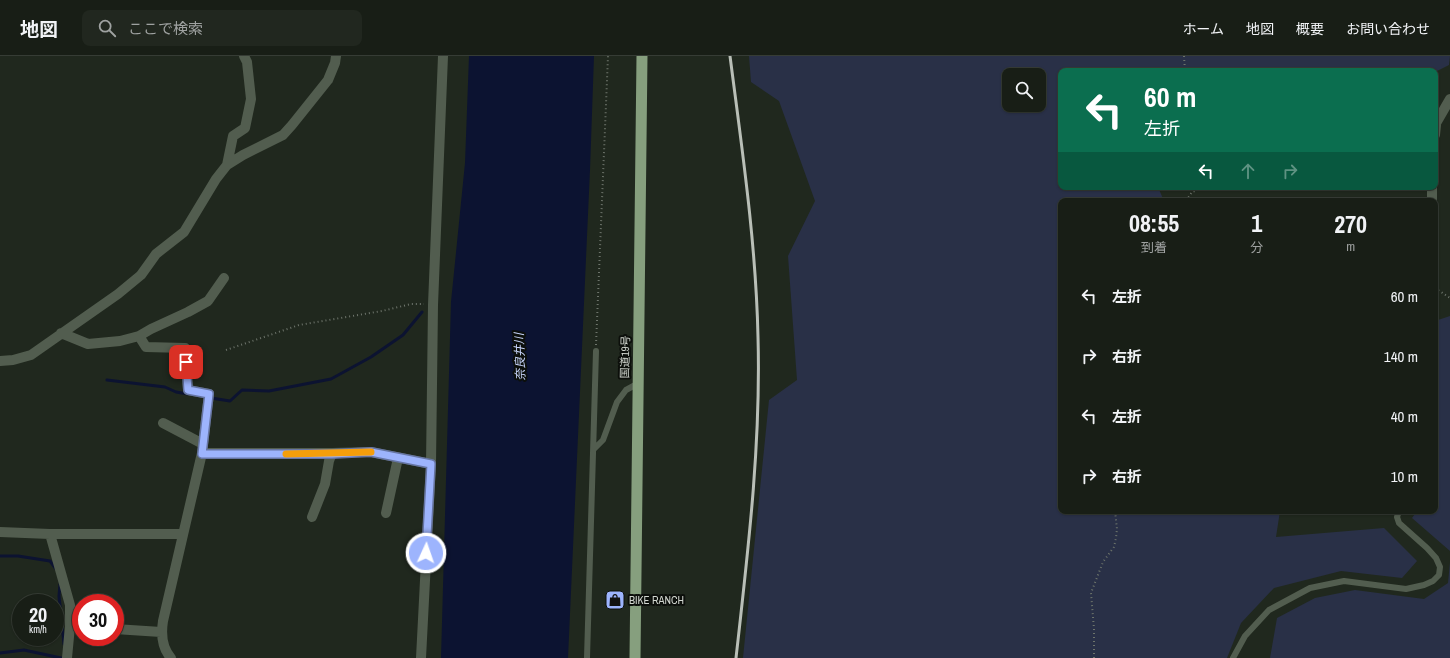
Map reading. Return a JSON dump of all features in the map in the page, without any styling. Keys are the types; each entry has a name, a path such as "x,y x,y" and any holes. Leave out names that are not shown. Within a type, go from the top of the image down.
{"highway":[{"name":"国道19号","path":"635,658 642,56"}],"street":[{"path":"227,165 233,136 245,128 251,99 247,62 244,56"},
{"path":"0,360 13,360 31,355 118,294 140,275 156,254 184,232 216,179 227,165 282,135 328,80 335,63 336,56"},
{"path":"421,658 431,464 433,304 443,56"},
{"path":"1438,120 1450,99"},
{"path":"61,333 88,344 120,341 138,336 188,312 208,300 224,278"},
{"path":"138,336 146,347 185,348 188,390 209,394 202,449 161,632 166,652 171,658"},
{"path":"163,422 202,449 332,454 371,452 431,464"},
{"path":"312,517 325,484 329,461 332,454"},
{"path":"386,513 398,458"},
{"path":"0,532 50,534 183,534"},
{"path":"50,534 70,605 67,658"},
{"path":"124,630 161,632"}],"lane":[{"path":"587,658 596,351"},
{"path":"594,449 603,440 617,402 626,390 637,384"},
{"path":"1233,658 1244,636 1269,610 1310,588 1344,581 1406,589 1424,585 1433,581 1439,575 1440,567 1436,558 1399,523 1397,517 1398,514"}],"path":[{"path":"596,351 608,56"},
{"path":"1184,56 1185,68"},
{"path":"1188,198 1192,192 1196,190"},
{"path":"1438,290 1450,298"},
{"path":"226,350 299,325 411,304 433,304"},
{"path":"1094,658 1094,629 1091,593 1103,562 1114,548 1117,529 1115,514"}],"shaded area":[{"path":"749,56 1450,56 1449,65 1438,70 1438,68 1058,68 1058,190 1159,190 1163,198 1058,198 1058,514 1280,514 1276,537 1384,528 1417,561 1402,578 1341,571 1274,588 1241,623 1227,658 743,658 769,400 797,380 788,256 815,201 779,101 751,82"},
{"path":"1450,316 1450,551 1412,518 1415,514 1438,514 1438,320"},
{"path":"1450,562 1450,658 1270,658 1277,618 1315,598 1355,590 1424,599 1448,583"}],"water":[{"name":"奈良井川","path":"469,56 594,56 568,658 441,658 451,302 465,163"}],"waterway":[{"path":"211,398 230,401 242,390 269,391 331,379 371,357 403,335 422,312"},
{"path":"107,380 165,387 176,392 188,394"},
{"path":"0,556 18,556 50,561 56,569"},
{"path":"59,594 60,584"},
{"path":"0,653 24,650 61,658"}],"railway":[{"path":"730,56 744,161 751,231 757,302 758,337 758,417 756,457 736,658"}],"slow traffic":[{"path":"286,454 371,452"}],"place":[{"name":"BIKE RANCH","path":"615,600"}],"route":[{"path":"186,362 188,390 209,394 202,454 332,454 371,452 431,464 426,553"}]}
